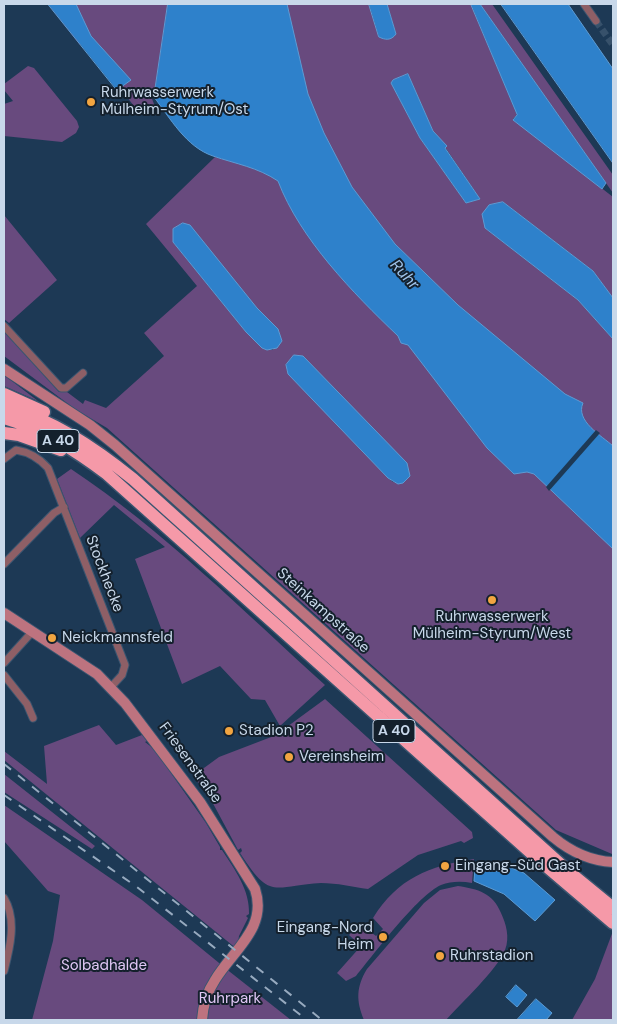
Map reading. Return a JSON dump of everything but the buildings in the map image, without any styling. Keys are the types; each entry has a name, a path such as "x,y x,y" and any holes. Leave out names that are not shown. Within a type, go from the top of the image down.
{"highway":[{"path":"4,394 60,420 82,435 100,453"},
{"name":"A 40","path":"4,406 52,424 100,453 133,479 588,895 613,923"},
{"name":"A 40","path":"4,418 46,434 75,451 107,474 588,895 613,908"},
{"path":"4,433 60,449 107,474"}],"main road":[{"name":"Steinkampstraße","path":"4,364 14,375"},
{"name":"Steinkampstraße","path":"4,369 115,445 553,837 577,854 594,860 613,862"},
{"name":"Friesenstraße","path":"4,613 77,660 111,686 196,796 255,889 259,900 256,924 219,974 207,994 202,1020"}],"street":[{"path":"584,4 596,21"},
{"path":"4,326 61,388 66,388 83,373"},
{"name":"Stockhecke","path":"4,459 16,450 24,451 48,468 125,665 122,675 111,686"},
{"path":"4,564 54,513 64,507"},
{"path":"4,662 33,631"},
{"path":"4,675 27,704 33,718"},
{"path":"4,898 10,910 11,928 4,971"}],"green space":[{"path":"48,4 369,4 379,37 396,34 387,4 471,4 517,115 513,119 613,197 613,298 593,271 503,202 485,228 578,300 613,339 612,854 556,830 107,428 75,409 4,356 4,331 59,392 67,392 83,404 85,400 106,408 164,356 144,333 197,286 146,224 215,157 237,162 154,94 154,97 150,93 155,107 144,114 137,110 120,88 130,80 91,37 80,45","holes":["408,74 433,131 446,146 480,199 466,203 420,138 391,83","173,242 257,308 278,329 273,350 262,348 246,332","286,369 410,476 403,483 393,482"]},
{"path":"480,4 492,4 613,175 613,193"},
{"path":"28,66 34,68 77,121 79,127 76,133 62,142 4,136 4,104 13,101 4,90 4,84"},
{"path":"4,215 57,280 9,323 4,319"},
{"path":"4,375 38,401 4,386"},
{"path":"71,469 138,518 202,572 325,685 280,726 265,700 251,699 220,666 182,684 135,559 165,547 114,505 80,538 57,479"},
{"path":"325,699 472,832 473,838 464,843 461,841 418,855 368,889 321,883 274,887 266,884 259,878 240,853 242,851 241,848 238,850 209,796 193,776 219,757 280,735 284,729"},
{"path":"99,725 116,745 142,735 147,741 145,742 154,749 206,823 220,850 222,850 237,873 247,897 249,914 246,916 248,918 239,936 237,949 4,760 4,751 47,784 44,746"},
{"path":"4,774 95,846 92,849 4,792"},
{"name":"Solbadhalde","path":"4,805 142,900 224,967 201,1020 32,1020 53,941 60,895 48,891 4,841"},
{"path":"474,859 472,883 449,883 431,891 409,912 356,976 346,981 337,973 361,946 349,935 360,924 376,936 383,929 373,918 393,893 416,876 429,870"},
{"name":"Ruhrstadion","path":"458,886 484,893 498,906 507,935 505,950 495,967 446,1020 364,1020 358,994 367,969 424,903 440,890"},
{"path":"613,931 613,1020 572,1020 595,979"},
{"name":"Ruhrpark","path":"225,968 291,1020 204,1020 204,1012"}],"water":[{"path":"48,4 76,4 91,36 131,80 117,90"},
{"name":"Ruhr","path":"168,4 287,4 308,94 324,133 352,187 395,244 458,305 565,394 583,403 582,410 586,422 613,446 613,549 534,474 527,472 514,474 487,448 408,345 401,343 398,336 363,302 329,264 300,224 278,181 254,169 203,152 179,131 154,97"},
{"path":"369,4 387,4 396,34 392,38 379,37"},
{"path":"471,4 480,4 606,183 602,189 513,120 517,115"},
{"path":"501,4 568,4 613,69 613,163"},
{"path":"408,74 433,131 447,146 445,148 480,199 466,203 420,138 391,83 393,80"},
{"path":"503,202 593,271 613,298 613,339 578,300 485,228 482,214 489,205"},
{"path":"183,223 190,225 257,308 278,329 282,341 277,348 267,350 262,348 246,332 173,242 173,229"},
{"path":"294,355 303,356 407,463 410,476 403,483 398,484 388,478 288,374 286,365"},
{"path":"489,865 495,866 496,872 503,865 524,873 555,900 535,921 504,894 474,881 475,868"},
{"path":"516,985 527,995 517,1007 506,997"},
{"path":"536,999 552,1013 546,1020 517,1020"}],"pier":[{"path":"596,430 600,433 549,491 546,487"}],"tunnel":[{"path":"596,21 613,45"}],"railway":[{"path":"4,764 322,1020"},
{"path":"4,795 137,887 307,1020"}],"place":[{"name":"Ruhrwasserwerk Mülheim-Styrum/Ost","path":"91,102"},
{"name":"Ruhrwasserwerk Mülheim-Styrum/West","path":"492,600"},
{"name":"Neickmannsfeld","path":"52,638"},
{"name":"Stadion P2","path":"229,731"},
{"name":"Vereinsheim","path":"289,757"},
{"name":"Eingang-Süd Gast","path":"445,866"},
{"name":"Eingang-Nord Heim","path":"383,937"},
{"name":"Ruhrstadion","path":"440,956"}]}
